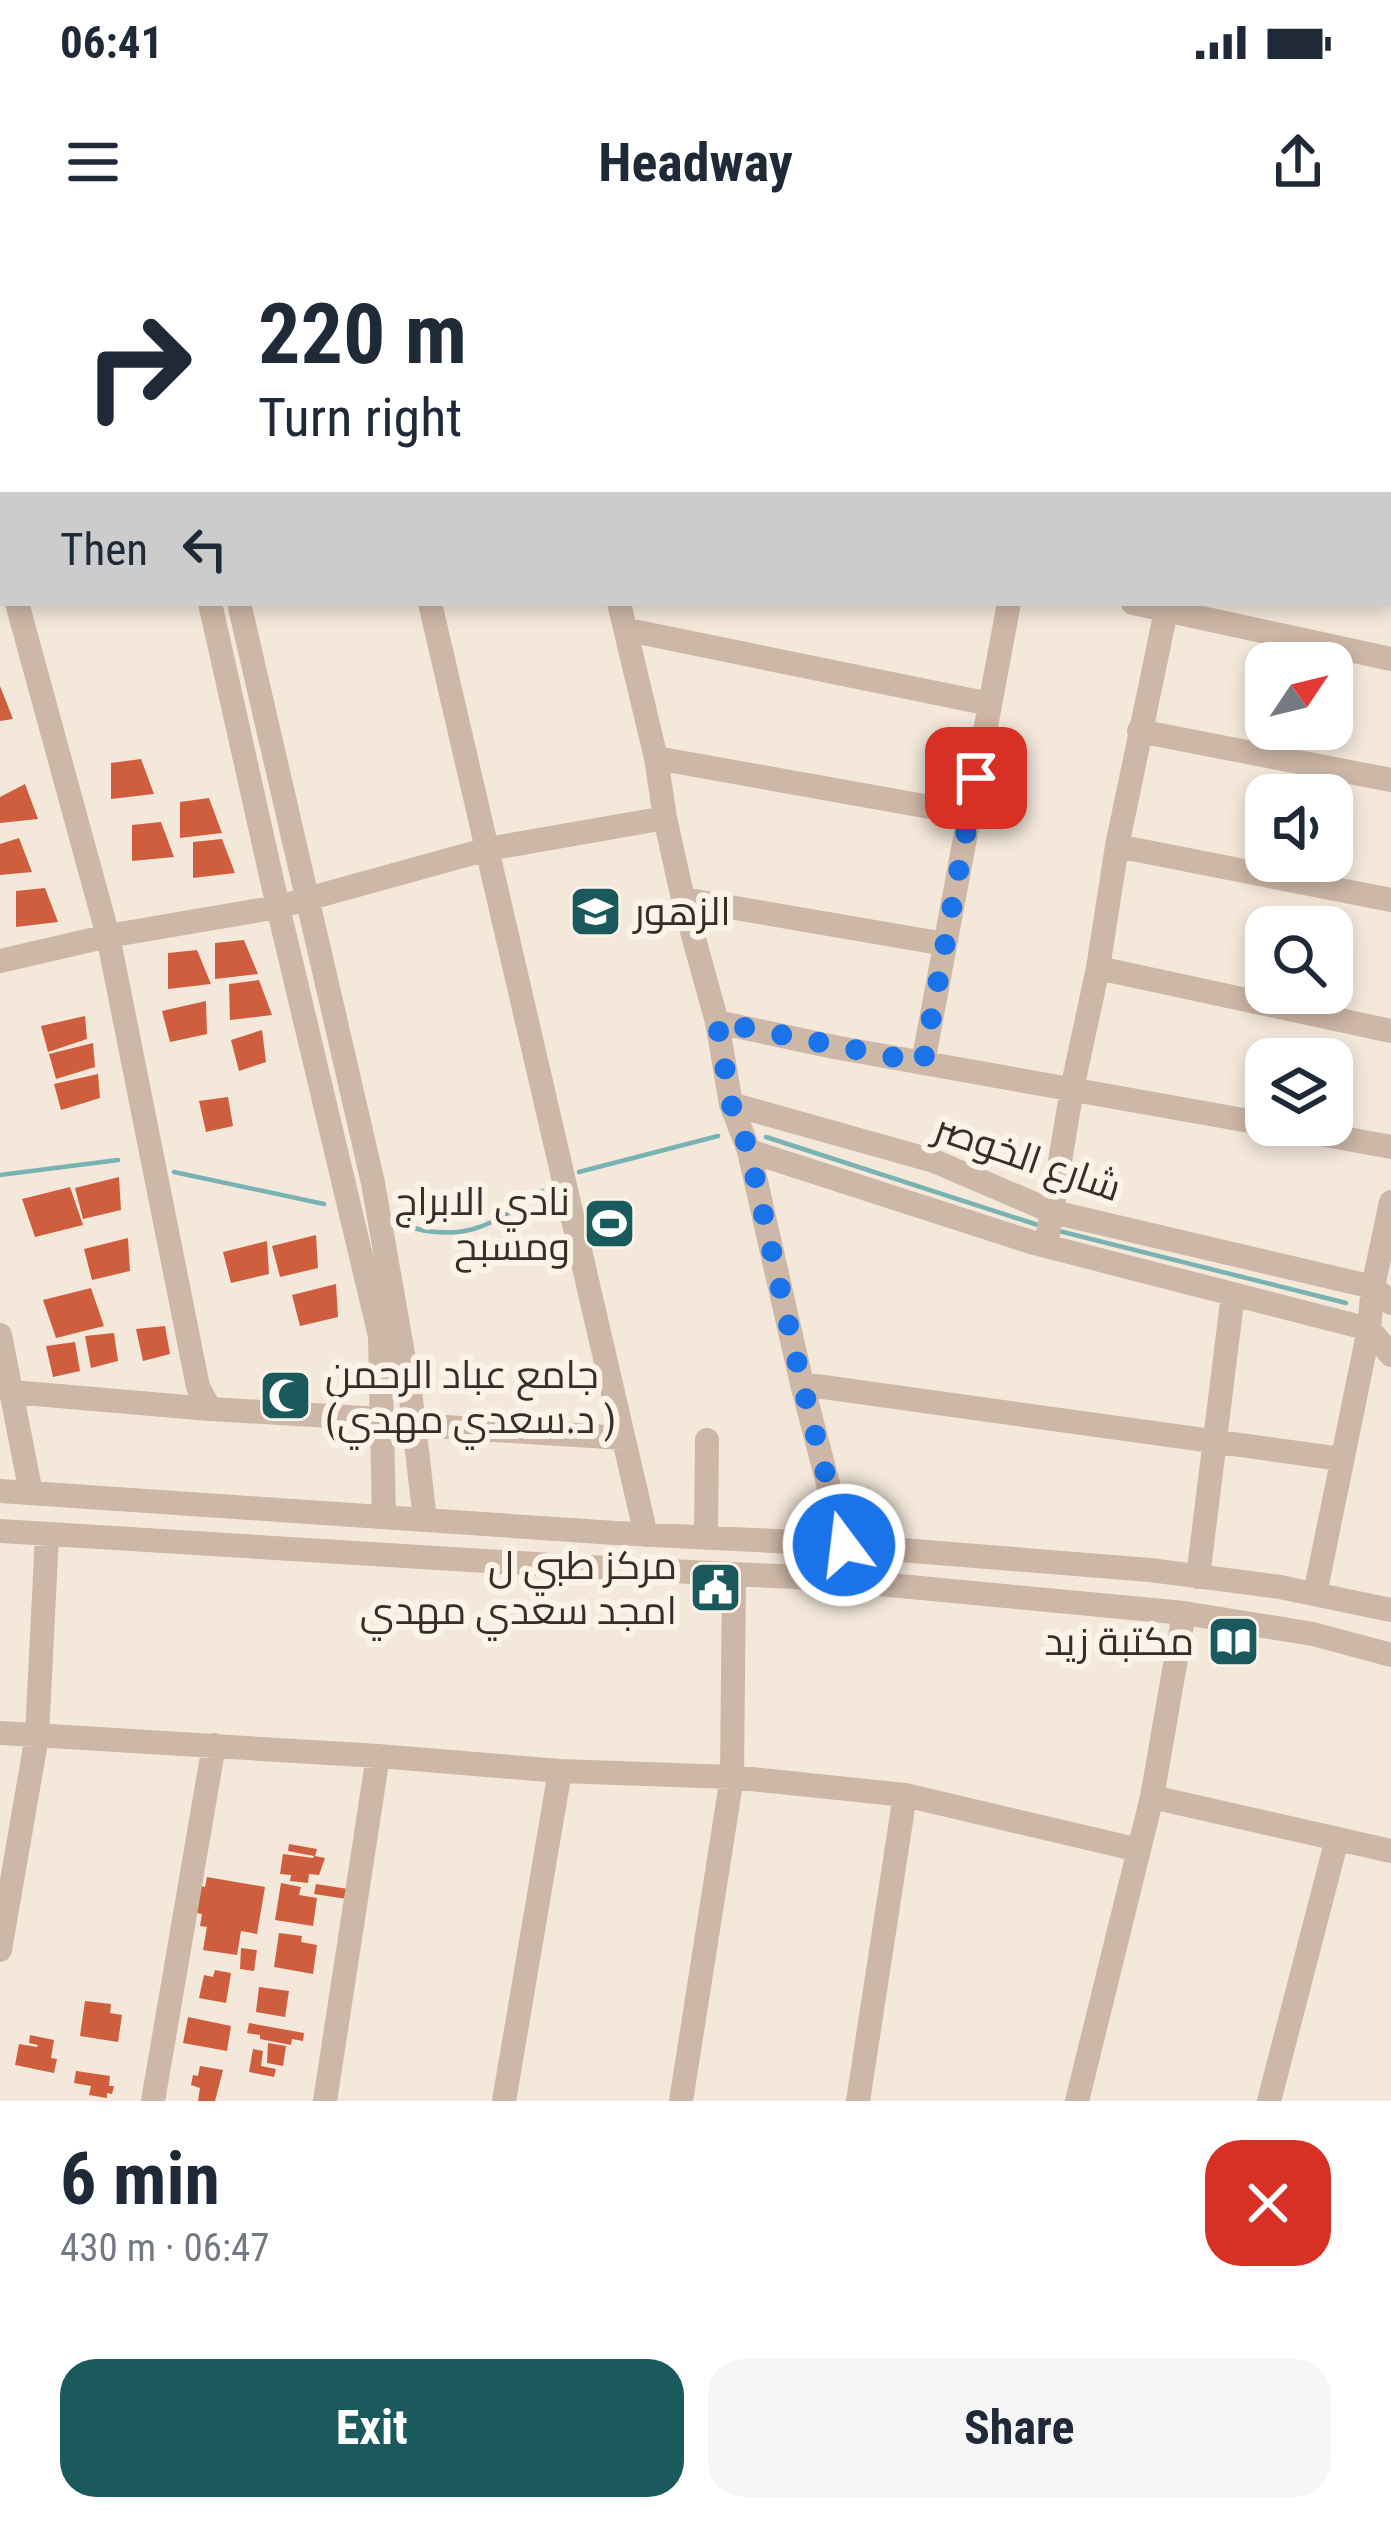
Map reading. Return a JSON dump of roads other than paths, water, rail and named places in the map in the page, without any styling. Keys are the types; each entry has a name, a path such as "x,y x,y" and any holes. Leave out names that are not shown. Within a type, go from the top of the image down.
{"street":[{"path":"18,606 108,936 198,1387 210,1408"},
{"path":"211,606 380,1336 384,1516"},
{"path":"240,606 373,1183 414,1425 425,1520"},
{"path":"431,606 646,1535"},
{"path":"621,606 683,899 717,1022 731,1104 749,1151 844,1545"},
{"path":"923,1063 1008,606"},
{"path":"1147,606 1391,659"},
{"path":"1046,1246 1117,847 1166,610"},
{"path":"628,630 990,704"},
{"path":"1139,731 1391,780"},
{"path":"656,758 969,814"},
{"path":"0,961 108,936 278,907 488,849 665,818"},
{"path":"1117,847 1391,900"},
{"path":"683,899 945,944"},
{"path":"1098,968 1391,1031"},
{"path":"717,1022 1245,1121"},
{"name":"شارع الخوصر","path":"731,1104 934,1161 1053,1212 1382,1295"},
{"path":"1353,1140 1391,1147"},
{"path":"749,1151 1046,1246 1369,1329 1391,1354"},
{"path":"1316,1594 1369,1329 1382,1295 1391,1202"},
{"path":"1198,1576 1233,1294"},
{"path":"1,1346 31,1493"},
{"path":"802,1384 1341,1460"},
{"path":"12,1392 380,1419"},
{"path":"414,1425 623,1438"},
{"path":"706,1440 706,1538"},
{"path":"0,1491 844,1545 1198,1576 1391,1610"},
{"path":"0,1531 816,1578 1184,1613 1313,1634 1391,1655"},
{"path":"0,1950 37,1736 47,1535"},
{"path":"681,2101 732,1777 734,1574"},
{"path":"1077,2101 1152,1796 1184,1613"},
{"path":"0,1733 560,1771 732,1777 905,1795 1138,1850"},
{"path":"153,2101 214,1745"},
{"path":"325,2101 378,1756"},
{"path":"504,2101 560,1771"},
{"path":"858,2101 905,1795"},
{"path":"1152,1796 1391,1851"},
{"path":"1269,2101 1337,1839"}],"waterway":[{"path":"579,1172 718,1136"},
{"path":"766,1137 1038,1225"},
{"path":"0,1175 118,1160"},
{"path":"174,1172 324,1204"},
{"path":"399,1224 458,1232 491,1222 542,1191"},
{"path":"1055,1230 1346,1303"}],"place":[{"name":"الزهور","path":"595,911"},
{"name":"نادي الابراج ومسبح","path":"609,1223"},
{"name":"جامع عباد الرحمن (د.سعدي مهدي )","path":"286,1396"},
{"name":"مركز طبي ل امجد سعدي مهدي","path":"716,1587"},
{"name":"مكتبة زيد","path":"1233,1641"}]}
